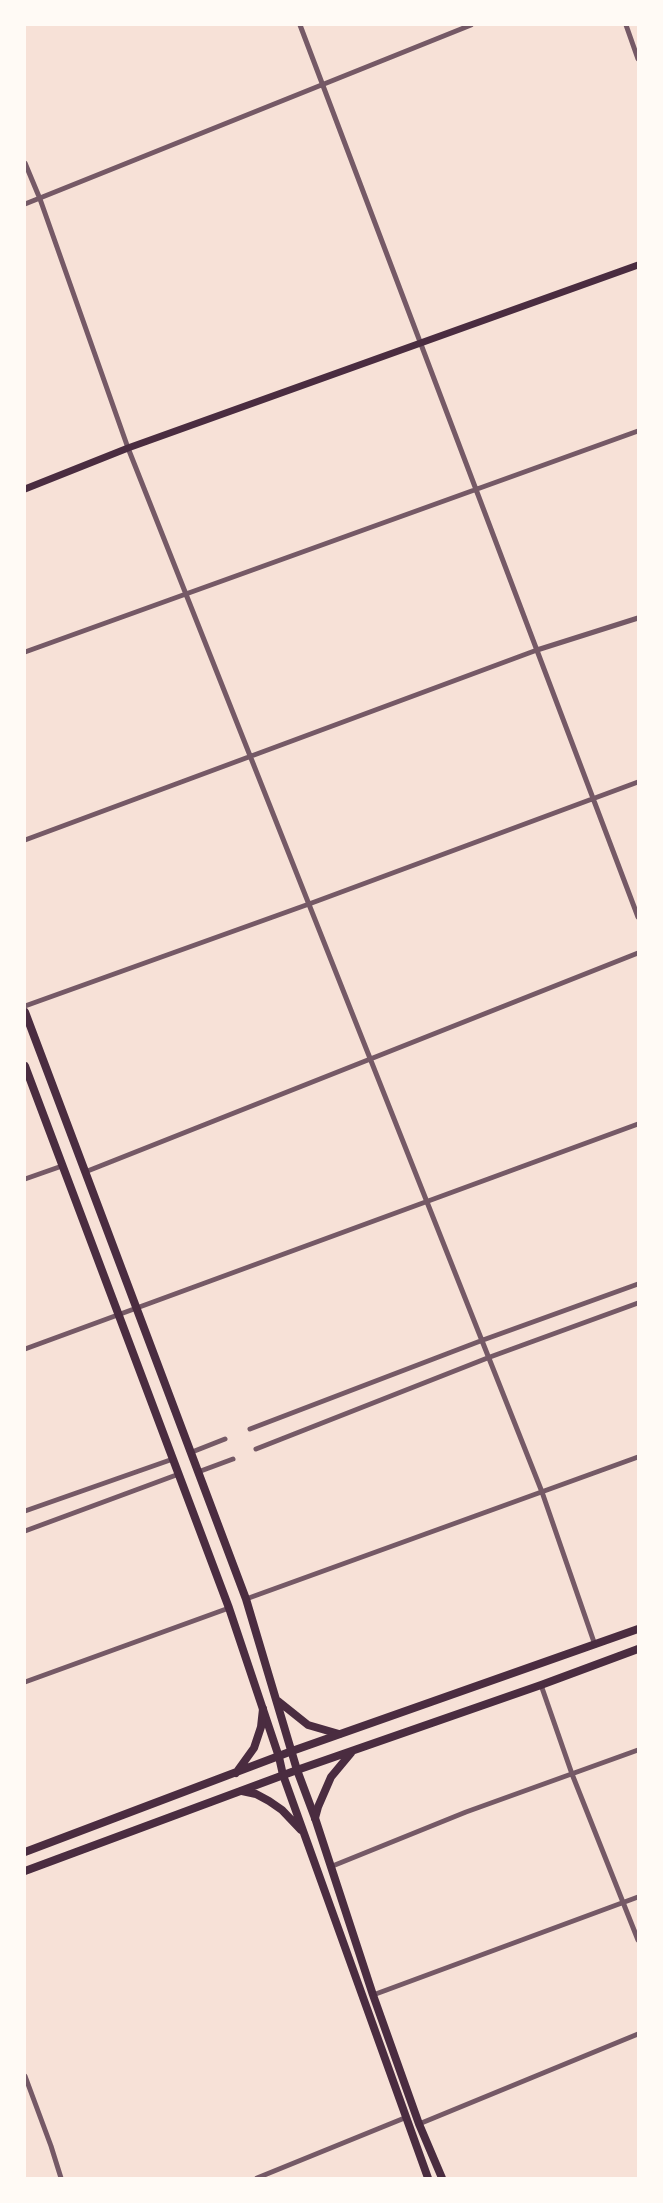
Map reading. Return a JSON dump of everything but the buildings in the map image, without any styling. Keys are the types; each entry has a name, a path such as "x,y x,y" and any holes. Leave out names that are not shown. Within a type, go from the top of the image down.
{"main road":[{"path":"25,489 128,448 638,265"},
{"path":"25,1012 246,1599 297,1770 315,1818 373,1995 419,2124 442,2178"},
{"path":"25,1066 229,1608 279,1757 283,1775 428,2178"},
{"path":"26,1849 339,1734 638,1629"},
{"path":"25,1871 283,1775 638,1649"},
{"path":"277,1701 308,1725 339,1734"},
{"path":"236,1773 254,1748 261,1728 263,1709"},
{"path":"315,1818 318,1806 331,1777 355,1750"},
{"path":"242,1791 256,1794 269,1801 282,1810 304,1833"}],"street":[{"path":"300,25 638,917"},
{"path":"25,204 471,25"},
{"path":"626,25 638,59"},
{"path":"25,163 40,199 128,448 490,1357 542,1492 595,1645"},
{"path":"25,652 638,431"},
{"path":"25,840 537,650 638,618"},
{"path":"25,1006 309,904 638,782"},
{"path":"85,1172 638,953"},
{"path":"25,1349 638,1124"},
{"path":"25,1179 62,1166"},
{"path":"250,1430 483,1340 638,1284"},
{"path":"256,1449 490,1357 638,1303"},
{"path":"192,1452 225,1439"},
{"path":"246,1599 638,1457"},
{"path":"25,1511 173,1459"},
{"path":"198,1472 233,1459"},
{"path":"25,1531 179,1474"},
{"path":"25,1682 229,1608"},
{"path":"540,1685 572,1774 638,1940"},
{"path":"330,1867 466,1812 638,1750"},
{"path":"373,1995 638,1898"},
{"path":"419,2124 638,2034"},
{"path":"25,2076 61,2178"},
{"path":"257,2178 407,2118"}]}
